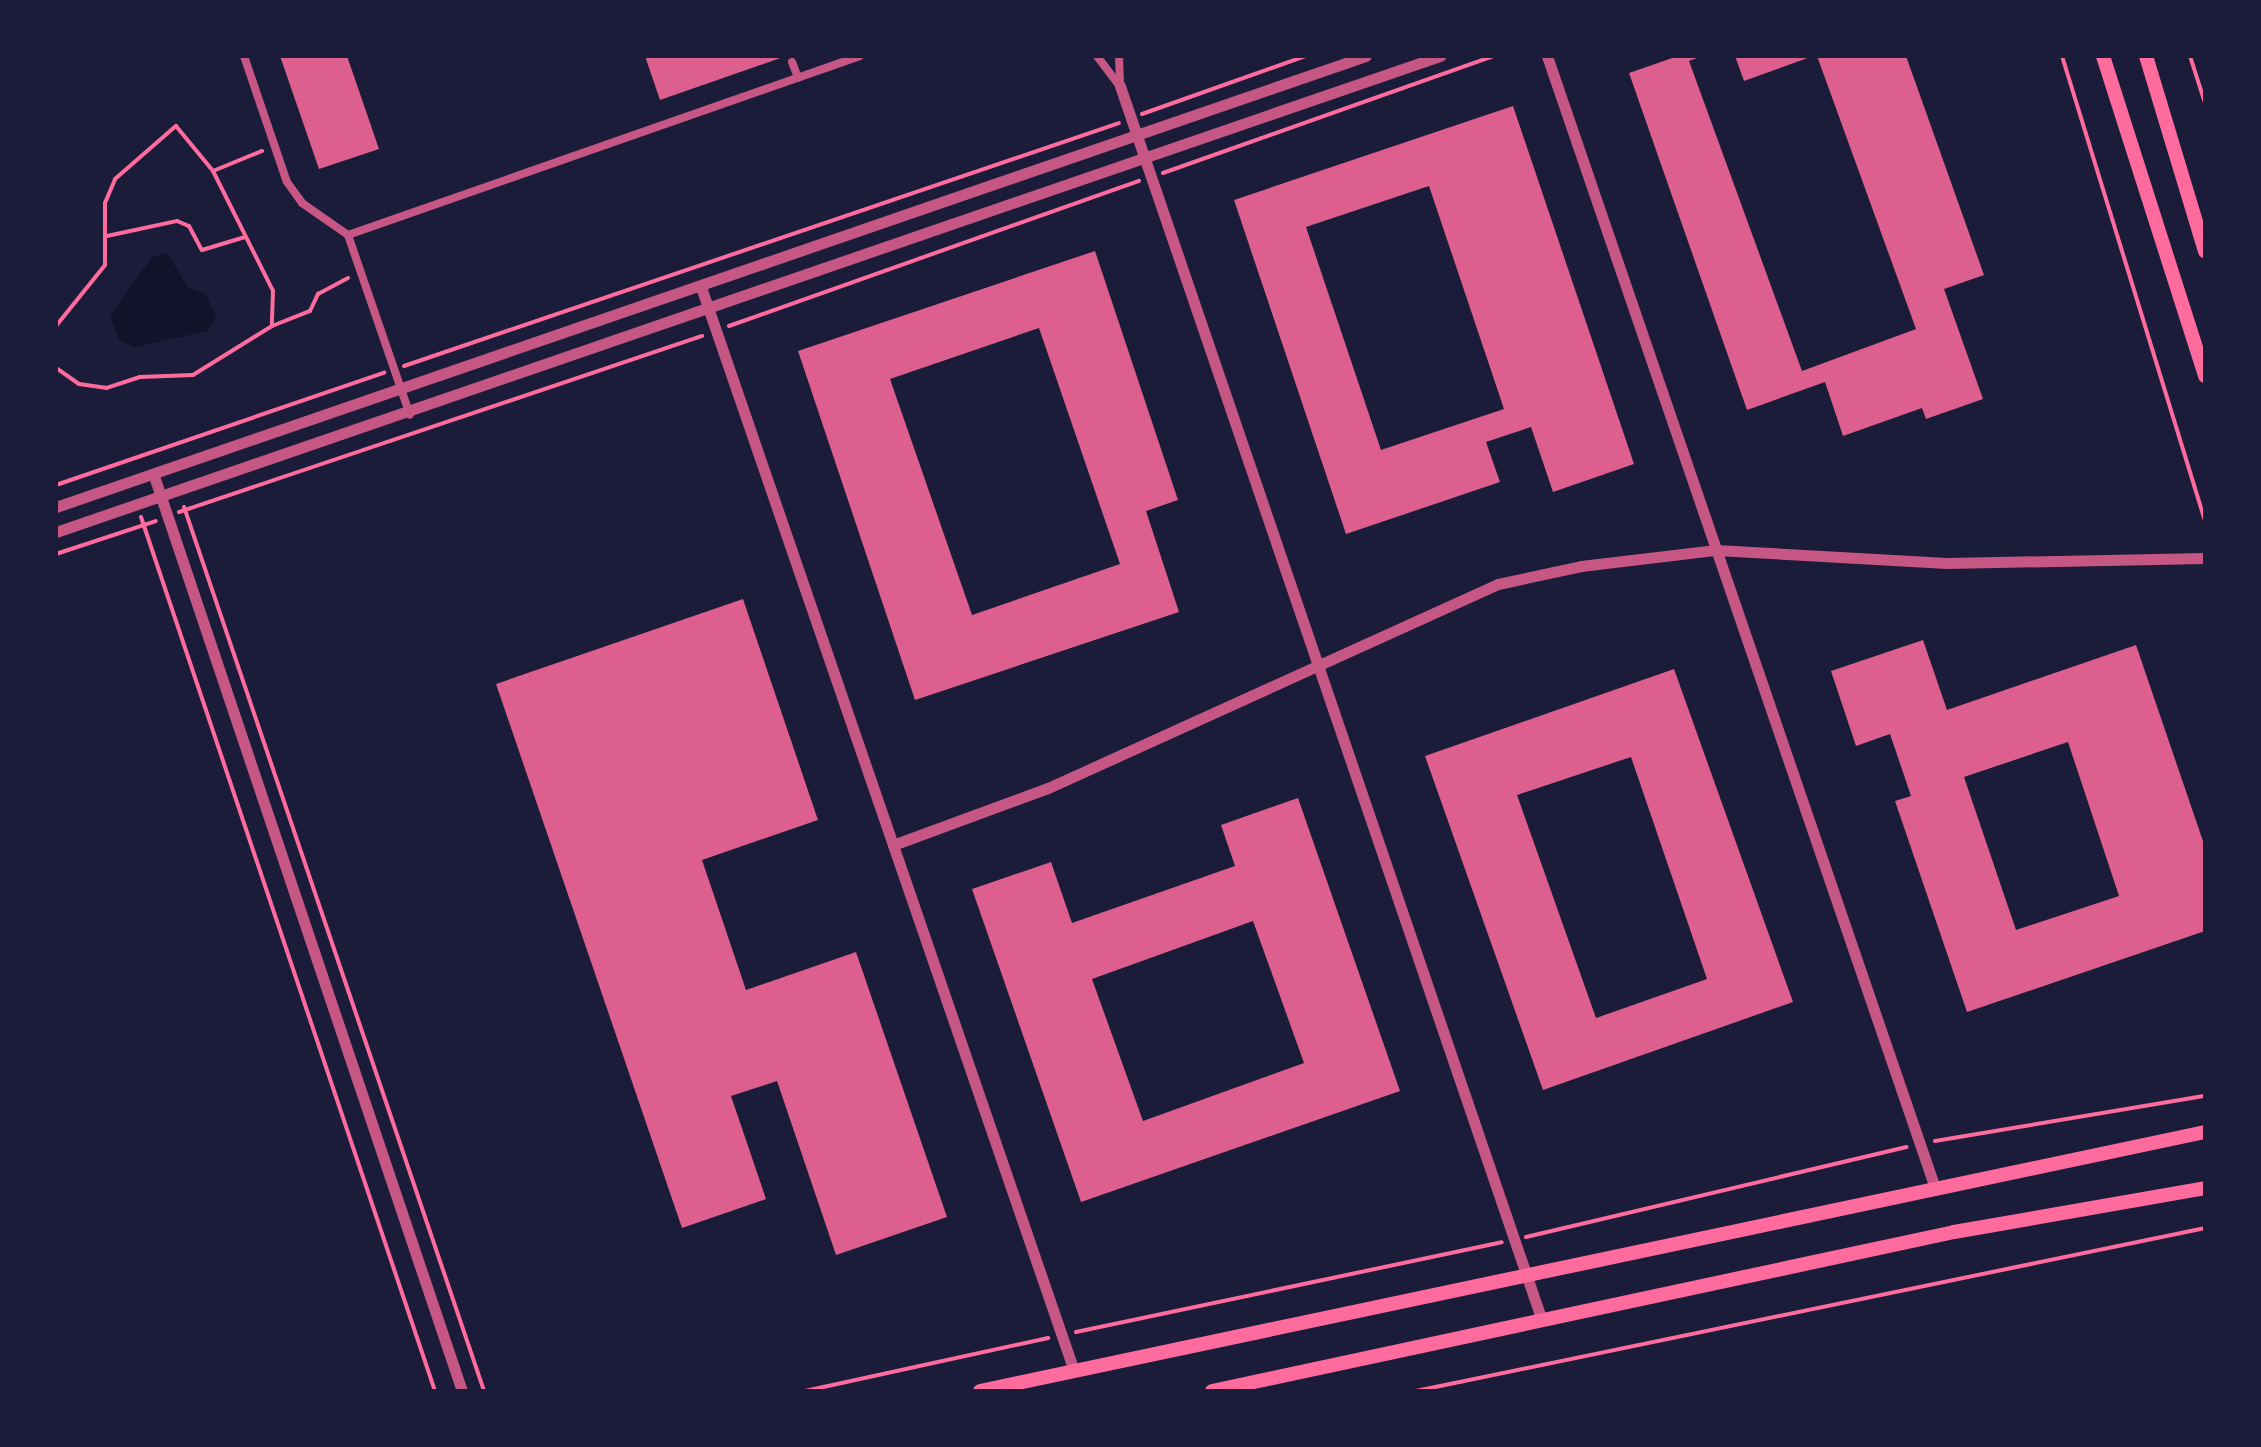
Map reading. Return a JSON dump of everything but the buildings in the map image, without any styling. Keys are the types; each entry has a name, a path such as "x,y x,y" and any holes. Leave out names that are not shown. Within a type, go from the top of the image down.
{"main road":[{"path":"2103,56 2205,376"},
{"path":"2146,56 2205,251"},
{"path":"980,1391 1934,1185 2205,1132"},
{"path":"1212,1391 1954,1232 2205,1188"}],"street":[{"path":"244,56 274,142 302,203 348,235 410,415"},
{"path":"348,235 860,56"},
{"path":"1097,56 1120,86 1149,161 1542,1321"},
{"path":"1119,56 1120,86"},
{"path":"56,507 172,470 1140,137 1366,56"},
{"path":"56,532 710,312 1149,161 1440,56"},
{"path":"1547,56 1934,1185"},
{"path":"792,62 798,78"},
{"path":"701,287 1074,1371"},
{"path":"154,476 462,1391"},
{"path":"893,845 1048,788 1498,584 1716,550 1947,563 2205,558"}],"path":[{"path":"56,485 1133,118 1306,56"},
{"path":"56,554 716,331 1494,56"},
{"path":"2062,56 2205,520"},
{"path":"2190,56 2205,103"},
{"path":"56,326 105,265 105,203 115,179 164,131 176,126 190,136 213,171 273,291 272,326"},
{"path":"213,171 238,166 274,142"},
{"path":"107,236 177,221 189,226 202,250 245,237"},
{"path":"56,368 79,384 107,388 140,377 193,375 272,326 310,311 330,283 362,274"},
{"path":"165,447 172,470"},
{"path":"123,461 129,484"},
{"path":"179,491 484,1391"},
{"path":"136,504 435,1391"},
{"path":"1416,1391 1930,1279 2205,1228"}],"shaded area":[{"path":"167,253 188,288 205,294 216,316 208,331 134,347 119,340 110,316 152,257"}]}
